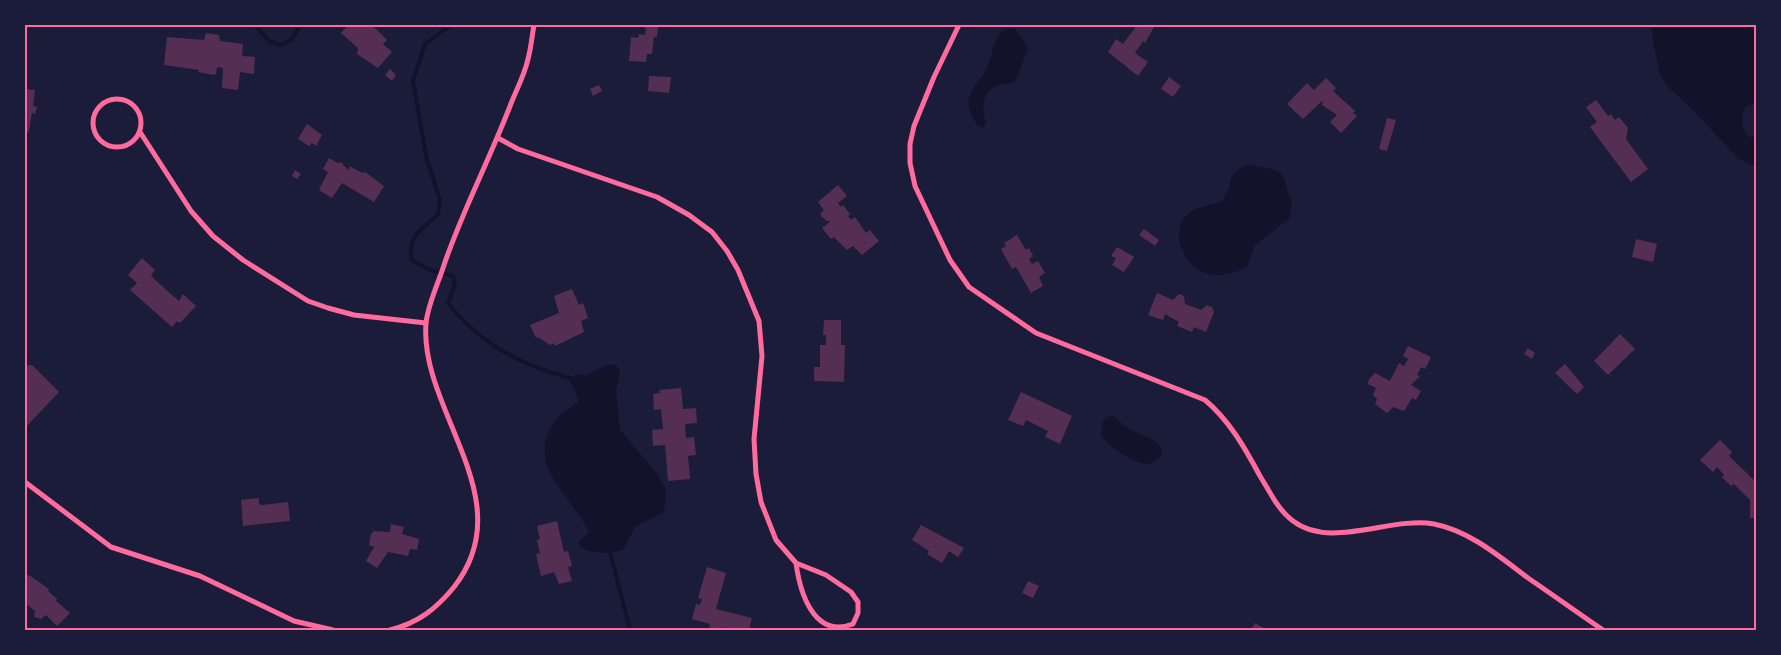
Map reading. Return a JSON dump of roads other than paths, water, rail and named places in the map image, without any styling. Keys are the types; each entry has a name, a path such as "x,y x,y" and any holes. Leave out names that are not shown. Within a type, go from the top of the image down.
{"street":[{"path":"390,630 422,619 444,599 463,575 469,563 476,530 476,507 472,480 465,455 437,391 428,351 426,323 446,258 498,138 528,59 534,25"},
{"path":"959,25 934,77 914,126 910,144 910,163 915,186 937,235 969,288 1036,333 1205,400 1218,411 1241,442 1279,507 1294,522 1332,533 1408,522 1434,524 1454,531 1488,548 1603,630"},
{"path":"140,132 130,144 115,148 107,146 95,136 92,120 94,113 99,106 114,99 130,103 140,116 140,132 191,211 213,236 243,260 308,301 328,308 354,315 426,323"},
{"path":"498,138 518,149 657,197 689,215 712,232 727,250 738,270 759,321 762,356 754,439 756,474 761,502 776,540 796,563 826,575 851,592 858,602 858,613 853,624 843,628 833,627 818,620 799,583 796,563"},
{"path":"25,482 111,547 200,576 294,621 333,630"}],"waterway":[{"path":"255,25 269,41 281,45 292,39 300,25"},
{"path":"451,25 425,44 413,81 426,156 440,200 438,214 421,229 414,239 411,252 412,260 430,270 453,276 455,285 448,303 467,324 488,342 512,356 543,370 575,380"},
{"path":"609,548 630,630"}]}
